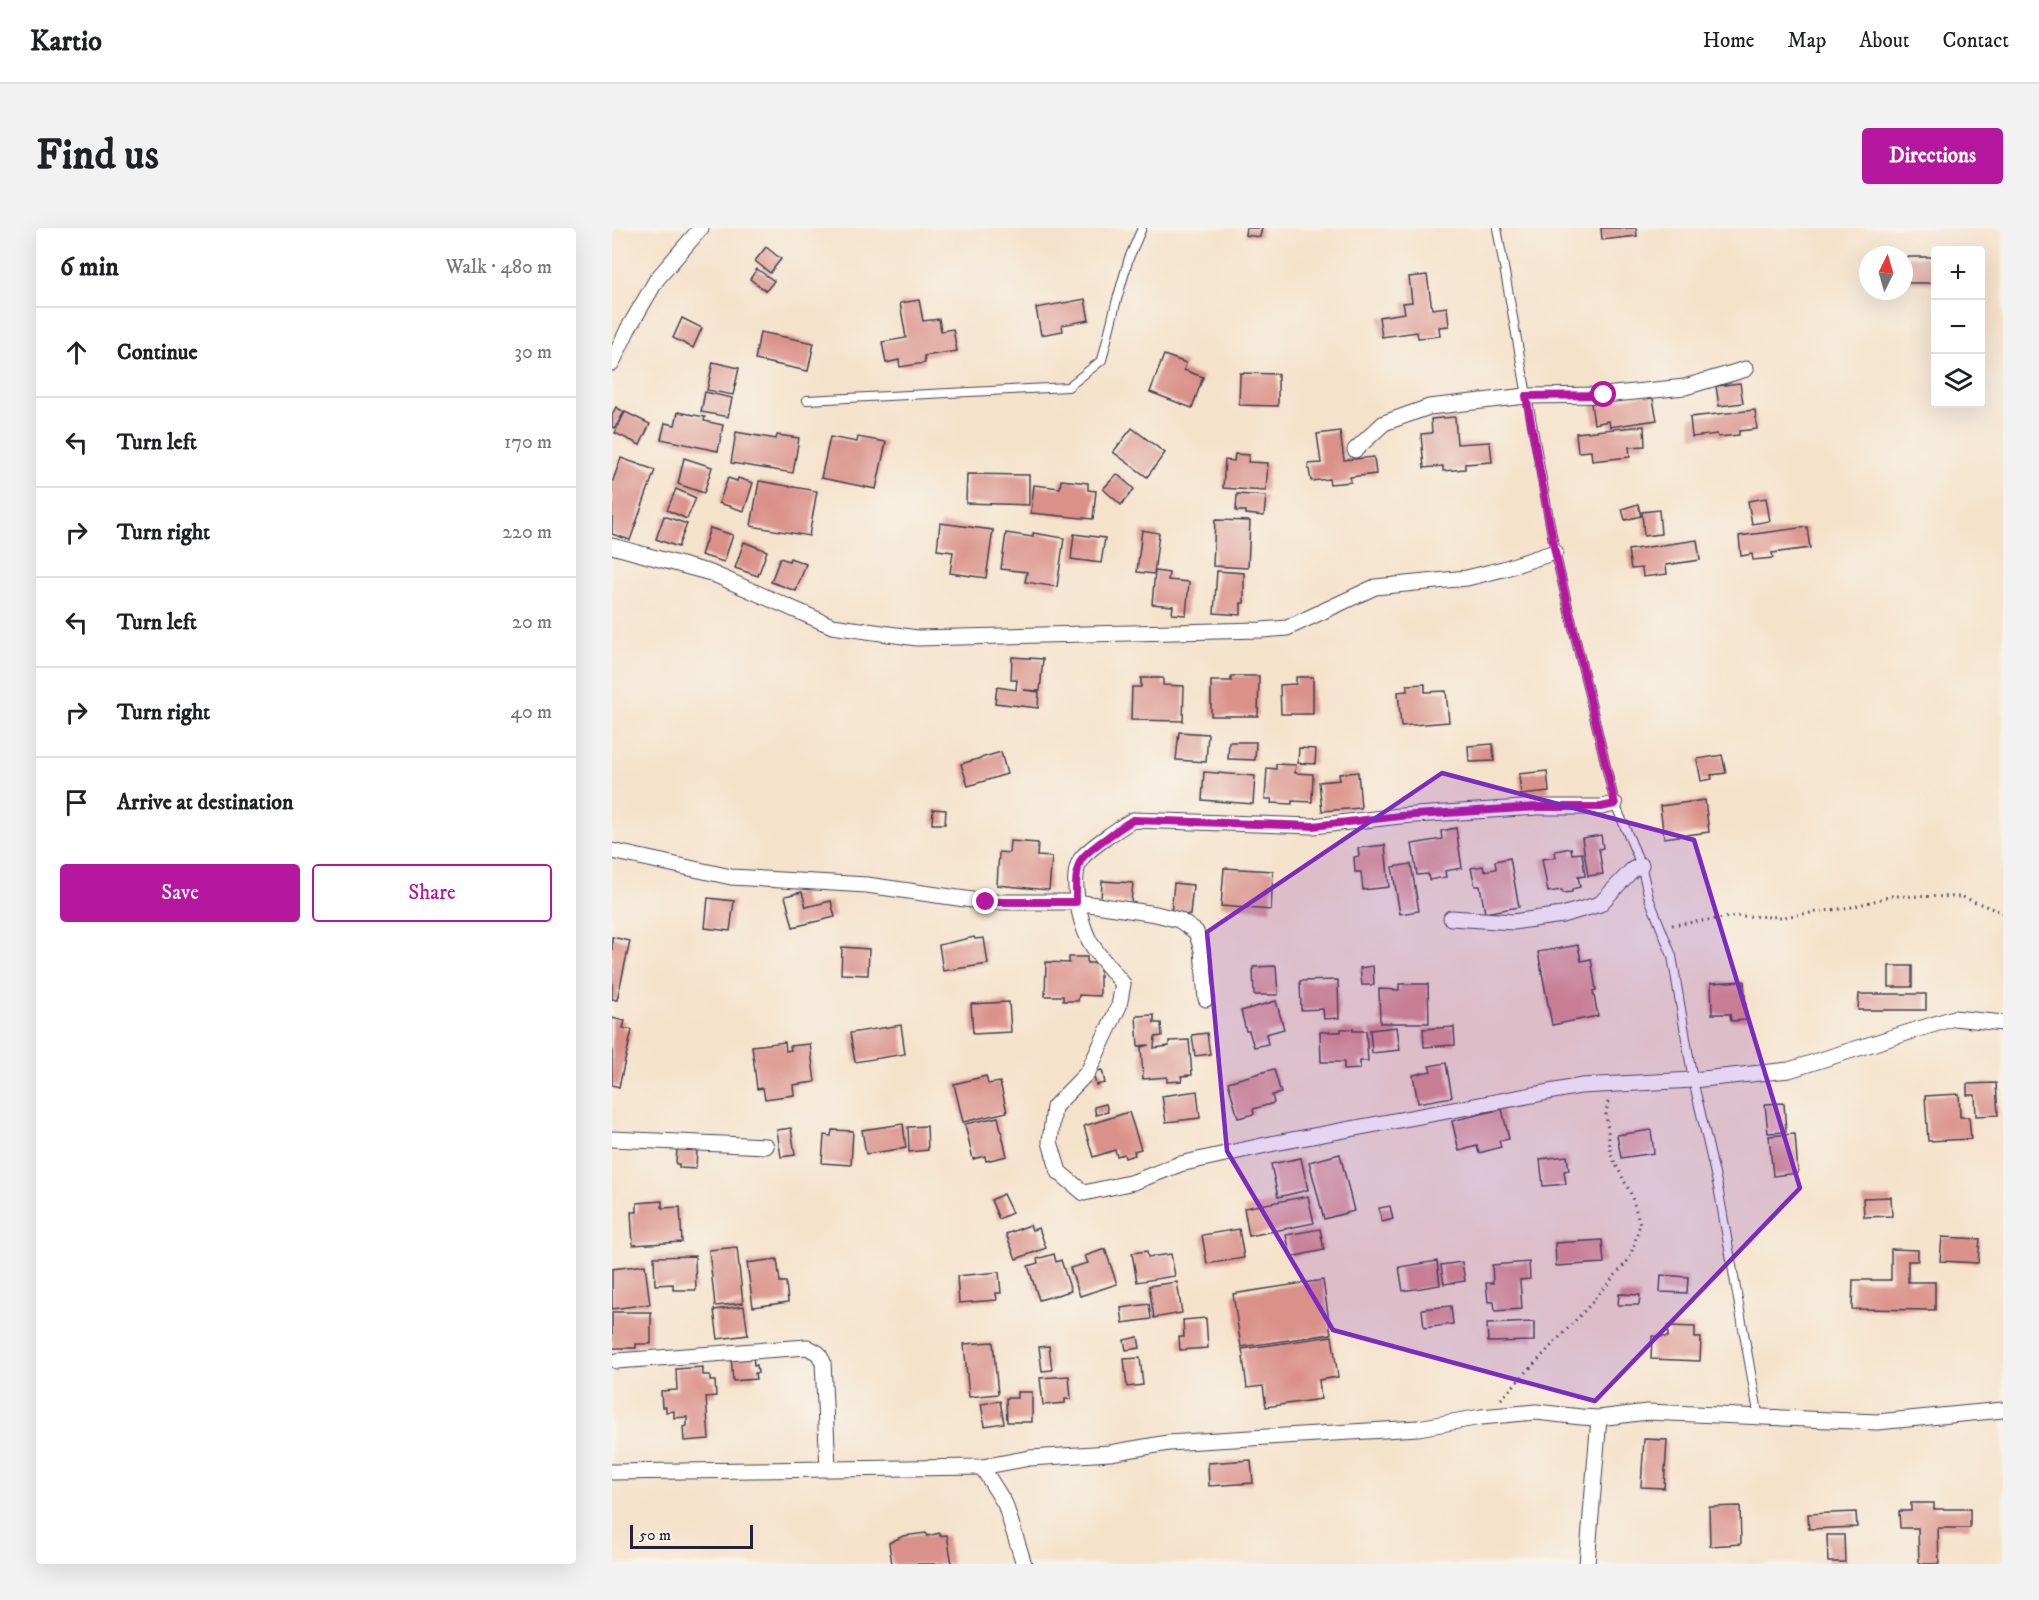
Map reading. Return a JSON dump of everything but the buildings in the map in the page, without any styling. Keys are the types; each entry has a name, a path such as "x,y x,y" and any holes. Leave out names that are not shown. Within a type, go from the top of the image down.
{"street":[{"path":"612,363 657,279 701,228"},
{"path":"1355,450 1384,423 1429,407 1526,396 1604,395 1685,387 1746,369"},
{"path":"612,546 711,573 832,626 917,638 1262,630 1287,627 1375,587 1467,578 1555,552"},
{"path":"1615,804 1601,807 1538,807 1400,816 1313,826 1133,820 1118,828 1081,860 1076,881 1076,902 1089,940 1123,984 1119,1006 1088,1072 1054,1107 1050,1142 1059,1172 1084,1193 1134,1182 1180,1164 1275,1143 1581,1086 1693,1080 1789,1070 1954,1018 2003,1023"},
{"path":"612,851 731,877 867,885 986,902 1076,902 1156,914 1179,920 1196,932 1202,950 1206,999"},
{"path":"1450,918 1513,922 1562,915 1600,904 1632,870 1641,865"},
{"path":"612,1139 766,1146"},
{"path":"617,1362 807,1347 818,1353 823,1362 828,1468"},
{"path":"612,1472 982,1467 1030,1458 1110,1453 1168,1443 1419,1428 1481,1417 1536,1412 1599,1418 1647,1412 1877,1422 2003,1410"},
{"path":"1587,1564 1599,1418"},
{"path":"982,1467 1005,1504 1024,1564"}],"lane":[{"path":"807,400 1068,387 1102,360 1126,269 1142,228"},
{"path":"1497,228 1555,552 1615,804 1641,865 1649,898 1672,956 1693,1080 1718,1186 1758,1418"}],"path":[{"path":"1661,927 1739,916 1783,918 1852,907 1892,896 1963,897 2003,913"},
{"path":"1481,1417 1489,1412 1588,1307 1630,1258 1640,1224 1631,1194 1611,1155 1606,1115 1610,1084"}],"highlighted area":[{"path":"1442,773 1694,840 1800,1188 1595,1401 1333,1330 1227,1151 1207,932"}],"route":[{"path":"986,902 1076,902 1076,881 1081,860 1118,828 1133,820 1313,826 1400,816 1538,807 1601,807 1615,804 1555,552 1526,396 1604,395"}]}
